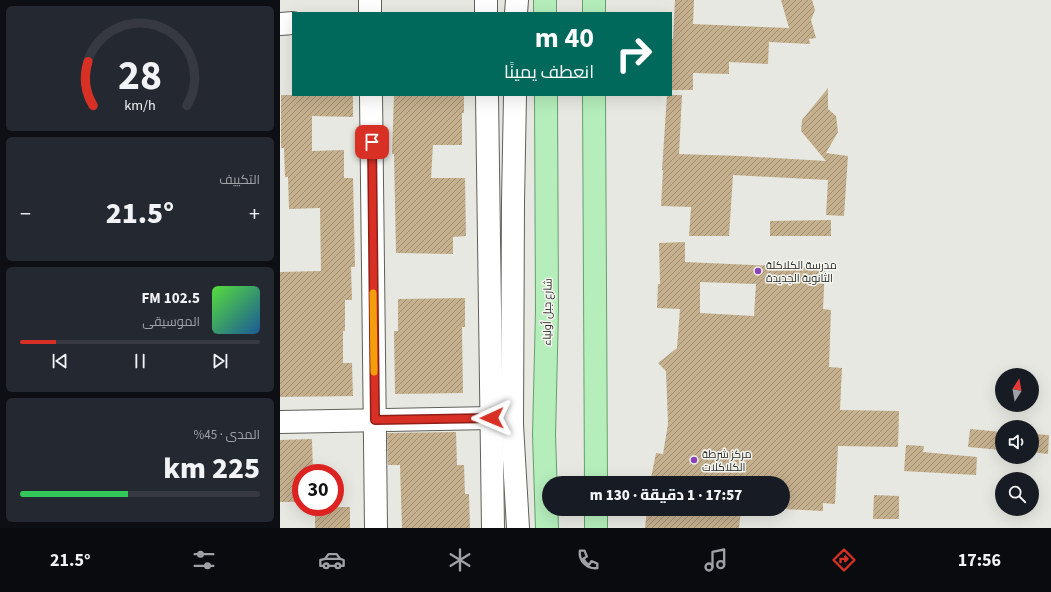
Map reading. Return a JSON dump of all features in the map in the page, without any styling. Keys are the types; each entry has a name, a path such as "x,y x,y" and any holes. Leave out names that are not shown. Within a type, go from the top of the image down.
{"main road":[{"path":"545,0 545,12"},
{"path":"594,0 594,12"},
{"name":"شارع جبل أولياء","path":"546,96 547,303 544,435 547,528"},
{"path":"594,96 596,476"},
{"path":"596,516 596,528"}],"street":[{"path":"370,0 370,12"},
{"path":"486,0 486,12"},
{"path":"516,12 517,0"},
{"path":"280,24 292,24"},
{"path":"371,96 376,528"},
{"path":"487,96 493,528"},
{"path":"515,96 512,425 518,528"},
{"path":"280,422 492,418"}],"building":[{"path":"675,0 694,0 693,24 789,28 781,0 812,0 815,10 811,20 816,38 809,39 810,44 769,42 768,64 729,62 729,74 693,73 693,90 672,90"},
{"path":"828,88 828,109 836,116 838,132 826,153 848,156 844,216 826,215 828,180 733,175 729,236 689,236 691,207 661,206 667,96 682,95 679,154 826,161 801,131 802,120"},
{"path":"281,95 353,96 353,117 312,116 312,151 344,150 344,178 353,178 355,267 351,267 352,300 345,300 343,363 352,363 353,396 280,397 280,272 321,271 320,208 289,209 288,177 285,177 284,148 281,148"},
{"path":"394,96 464,96 464,113 462,113 462,145 433,145 431,178 465,178 466,236 453,237 453,254 396,253 394,154 392,154"},
{"path":"831,220 831,236 770,236 770,221"},
{"path":"685,242 685,262 825,268 823,309 831,310 829,367 842,368 840,410 899,411 898,447 838,446 835,504 823,503 823,511 790,509 790,476 651,476 656,453 663,454 668,424 666,371 658,363 677,348 680,309 657,308 658,284 660,284 659,243","holes":["700,282 756,284 754,316 700,313"]},
{"path":"465,298 465,327 462,327 463,393 395,394 394,331 398,331 398,299"},
{"path":"970,429 995,431 995,449 968,447"},
{"path":"456,432 457,465 464,465 465,494 469,494 470,528 402,528 400,465 388,465 387,433"},
{"path":"1039,434 1049,435 1048,454 1039,453"},
{"path":"312,439 313,464 292,464 292,502 280,502 280,440"},
{"path":"906,445 924,446 923,452 977,457 976,475 904,471"},
{"path":"874,495 899,496 899,519 873,519"},
{"path":"344,507 350,507 350,528 315,528 315,516 344,516"},
{"path":"646,516 740,516 739,528 645,528"}],"slow traffic":[{"path":"373,293 374,372"}],"place":[{"name":"مدرسة الكلاكلة الثانوية الجديدة","path":"758,271"},
{"name":"مركز شرطة الكلاكلات","path":"694,460"}],"route":[{"path":"372,142 375,420 492,418"}]}
